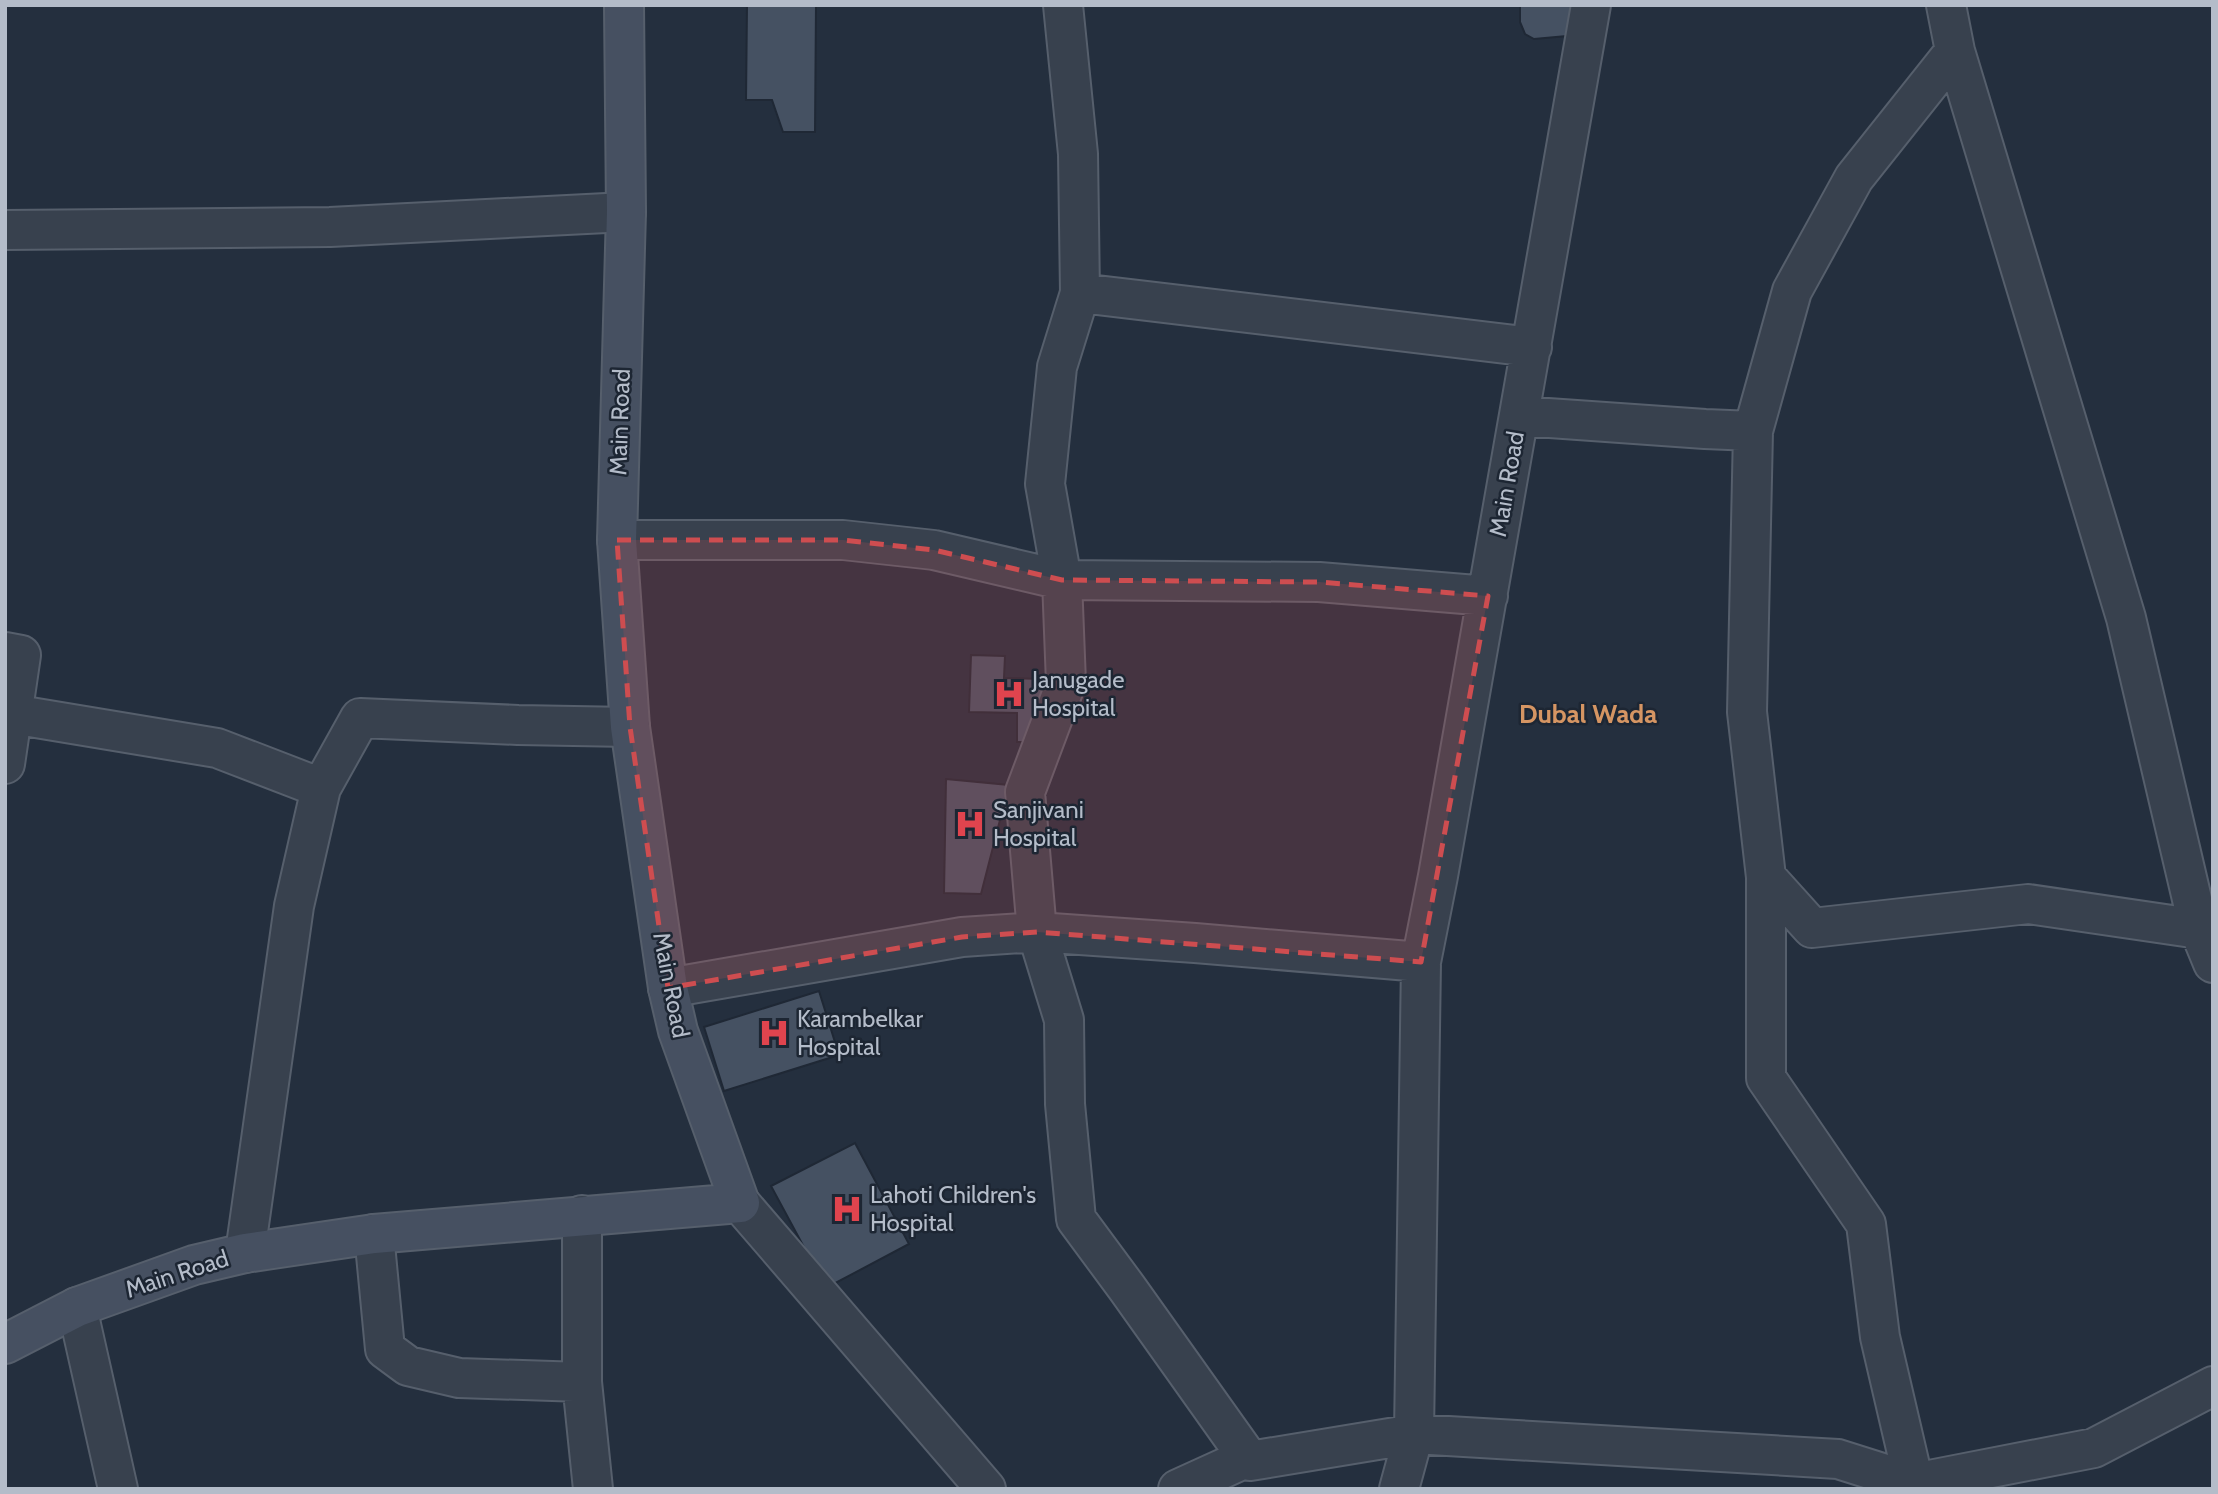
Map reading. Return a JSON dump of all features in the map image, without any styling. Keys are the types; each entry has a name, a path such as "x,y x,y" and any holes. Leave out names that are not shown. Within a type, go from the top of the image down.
{"main road":[{"name":"Main Road","path":"5,1344 77,1307 194,1265 245,1253 374,1234 740,1203 678,1031 668,988 630,727 617,540 626,212 624,5"}],"street":[{"path":"1063,5 1078,154 1080,293 1057,367 1045,484 1062,580 1066,683 1025,792 1037,932 1064,1020 1065,1104 1076,1219 1250,1461"},
{"name":"Main Road","path":"1399,1489 1414,1434 1421,962 1591,5"},
{"path":"1766,877 1812,928 2028,904 2206,946 2126,618 1955,51 1946,5"},
{"path":"1912,1486 1880,1337 1866,1224 1766,1078 1766,877 1746,712 1753,430 1792,291 1854,178 1955,51"},
{"path":"5,230 330,227 626,212"},
{"path":"1080,293 1532,347"},
{"path":"1520,416 1753,430"},
{"path":"617,540 844,540 934,550 1062,580 1319,582 1488,596"},
{"path":"5,652 21,655 5,764"},
{"path":"12,714 217,748 321,788"},
{"path":"245,1253 294,906 321,788 360,718 630,727"},
{"path":"668,988 962,937 1037,932 1421,962"},
{"path":"740,1203 986,1489"},
{"path":"582,1215 582,1382 593,1489"},
{"path":"374,1234 385,1349 408,1366 459,1378 582,1382"},
{"path":"77,1307 118,1489"},
{"path":"1178,1489 1244,1460 1414,1434 1838,1459 1912,1486 2094,1448 2213,1386"}],"highlighted area":[{"path":"617,540 843,540 934,550 1062,580 1319,582 1488,596 1421,962 1037,932 962,937 668,988 630,727"}],"building":[{"path":"747,5 816,5 815,132 783,132 772,100 746,100"},
{"path":"1520,5 1575,5 1567,36 1534,39 1525,34 1520,22"},
{"path":"971,655 1005,656 1004,678 1044,679 1043,714 1038,742 1017,742 1017,713 969,712"},
{"path":"946,779 1009,785 981,894 944,893"},
{"path":"819,991 839,1055 724,1091 704,1027"},
{"path":"855,1143 909,1244 826,1288 771,1186"}],"place":[{"name":"Janugade Hospital","path":"1009,694"},
{"name":"Sanjivani Hospital","path":"970,824"},
{"name":"Karambelkar Hospital","path":"774,1033"},
{"name":"Lahoti Children's Hospital","path":"847,1209"}],"district":[{"name":"Dubal Wada","path":"1588,714"}]}
